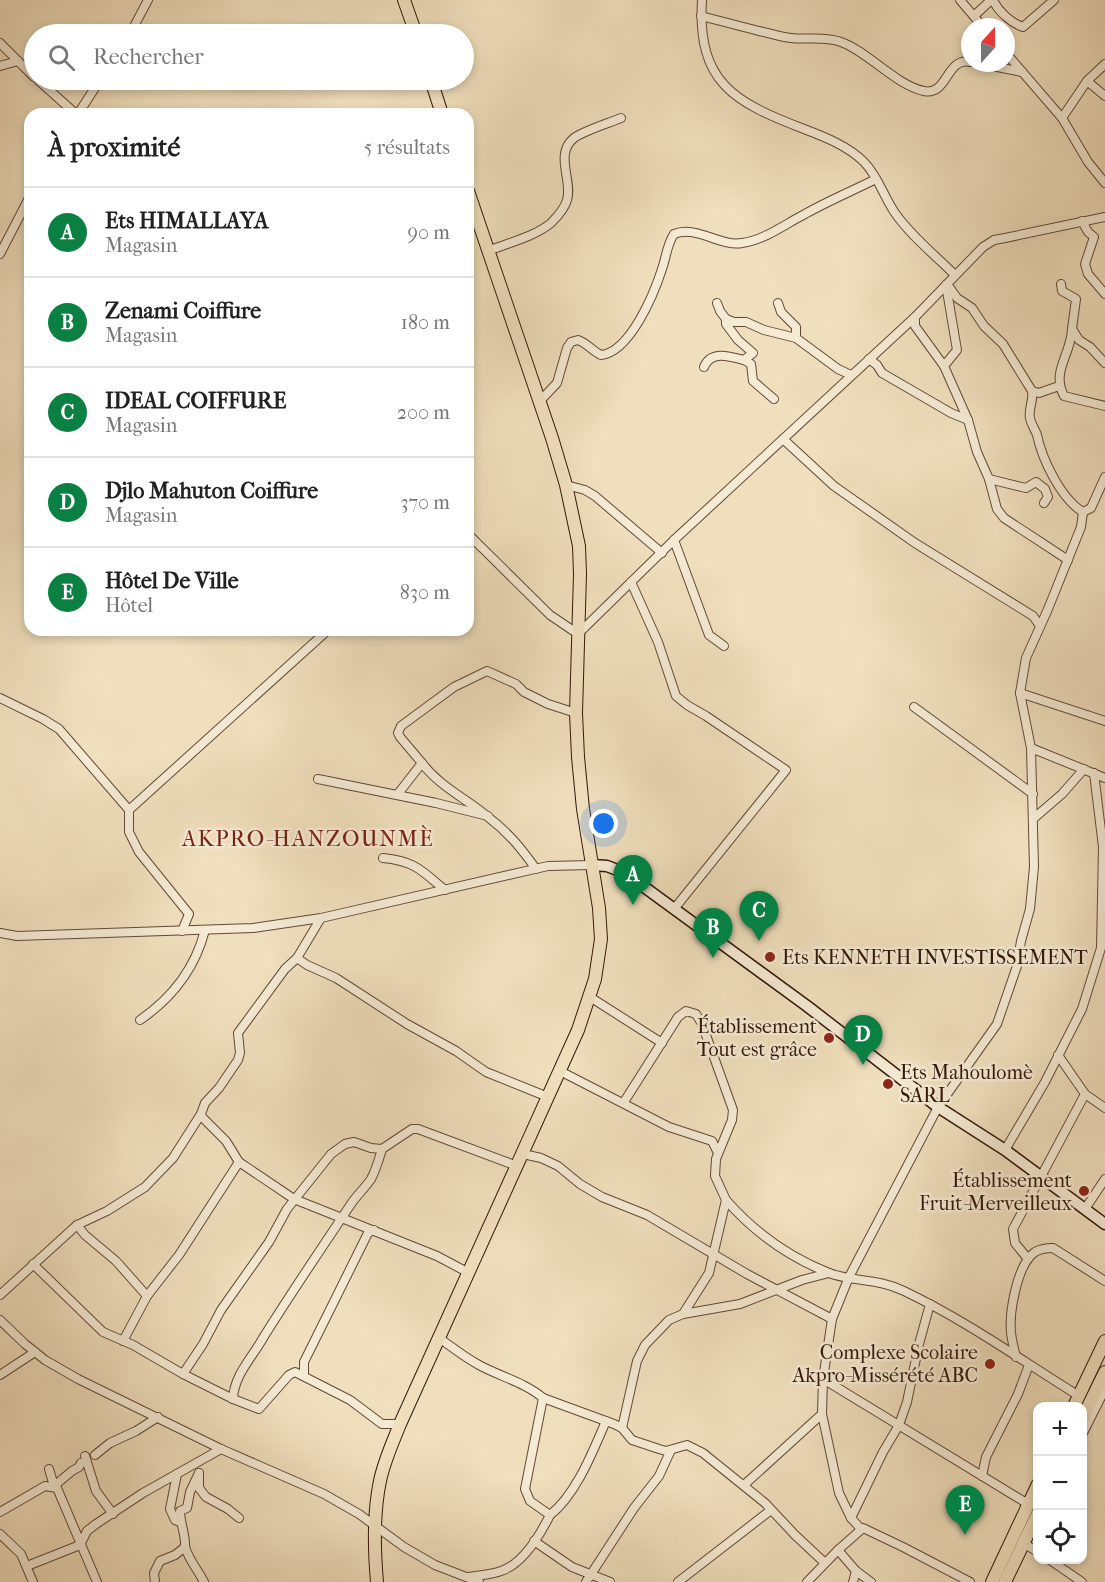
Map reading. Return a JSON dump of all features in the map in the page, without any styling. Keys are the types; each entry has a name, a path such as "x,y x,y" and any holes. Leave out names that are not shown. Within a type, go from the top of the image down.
{"main road":[{"path":"404,0 412,24"},
{"path":"434,90 440,108"},
{"path":"377,1582 375,1524 380,1481 385,1461 560,1071 590,998 601,939 578,757 576,713 579,546 566,484 474,209"},
{"path":"592,865 616,869 674,909 807,1006 938,1107 1005,1150 1105,1224"},
{"path":"1077,1401 1105,1341"},
{"path":"1087,1410 1105,1372"},
{"path":"1005,1582 1010,1558 1033,1494"},
{"path":"992,1582 1033,1521"}],"street":[{"path":"135,24 148,0"},
{"path":"702,0 703,46 710,66 724,86 755,108 838,143 865,163 894,212 906,227 955,275"},
{"path":"960,0 974,16 992,0 997,9 1006,14 1012,24 1023,27 1054,0"},
{"path":"701,16 790,38 832,39 841,42 924,91 932,91 940,87 961,61"},
{"path":"0,43 24,67"},
{"path":"0,66 18,62"},
{"path":"1015,64 1062,118 1088,162 1105,183"},
{"path":"1062,118 1087,81 1105,64"},
{"path":"1015,71 1022,72"},
{"path":"1087,81 1105,96"},
{"path":"50,90 70,108"},
{"path":"81,108 93,90"},
{"path":"488,250 532,234 551,223 567,202 564,157 567,147 574,138 621,118"},
{"path":"539,402 557,383 567,348 571,342 578,340 583,342 601,355 617,350 625,341 653,295 669,243 675,234 693,233 742,243 772,232 876,179"},
{"path":"0,254 24,208"},
{"path":"474,540 550,615 578,634 674,540 915,317 983,247 994,240 1105,217"},
{"path":"1082,221 1094,237 1085,264 1088,274 1105,294"},
{"path":"1061,284 1062,291 1076,299 1070,347 1058,374 1059,386 1064,396 1105,406"},
{"path":"944,366 957,350 945,285"},
{"path":"945,285 957,298 972,308 984,326 1003,344 1032,391 1030,419 1037,435 1038,446 1044,454 1045,463 1050,467 1062,491 1083,512"},
{"path":"717,303 726,319 726,324 738,340 753,353 744,360"},
{"path":"778,303 781,312 796,327 795,338"},
{"path":"915,317 915,326 944,366 968,420 999,513 1068,560"},
{"path":"726,319 746,322 764,330 795,338 838,369 851,375"},
{"path":"1072,329 1079,340 1090,347 1105,363"},
{"path":"704,367 707,359 713,356 744,360 751,364 753,381 774,399"},
{"path":"869,359 882,373 951,413 968,420"},
{"path":"1032,391 1039,393 1059,386"},
{"path":"783,439 834,486 915,543 1033,616 1040,626"},
{"path":"1083,512 1091,508 1105,477"},
{"path":"989,479 1026,488 1036,482 1041,484 1048,497 1044,503"},
{"path":"566,484 595,496 662,553"},
{"path":"861,1529 851,1518 839,1493 822,1414 823,1379 832,1319 849,1277 938,1107 997,1024 1017,966 1030,909 1034,867 1030,748 1020,693 1026,658 1081,527 1083,512"},
{"path":"674,540 709,635 724,646"},
{"path":"631,582 657,642 676,696 786,770 674,909"},
{"path":"129,810 321,636"},
{"path":"536,869 515,839 441,782 422,764 398,733 401,726 454,687 487,671 516,684 524,692 540,700 576,713"},
{"path":"1020,693 1105,721"},
{"path":"0,698 58,729 129,810 129,832 139,852 189,914 182,931"},
{"path":"914,707 1033,794"},
{"path":"1030,748 1105,778"},
{"path":"397,795 422,764"},
{"path":"1033,819 1062,794 1084,770"},
{"path":"1005,1150 1045,1082 1082,1009 1101,948 1103,847 1094,773"},
{"path":"318,779 436,802 488,816"},
{"path":"383,858 402,860 416,866 445,890"},
{"path":"0,933 17,936 253,928 321,918 548,866 592,865"},
{"path":"0,1295 77,1225 145,1187 173,1158 201,1114 205,1103 219,1088 238,1060 240,1053 238,1033 285,969 297,958 321,918"},
{"path":"140,1020 160,1006 177,988 199,949 205,930"},
{"path":"297,958 336,978 407,1024 456,1051 486,1072 548,1097"},
{"path":"590,998 662,1043"},
{"path":"624,1102 678,1017 682,1013 691,1011 696,1014 702,1024 733,1110 732,1120 718,1153 715,1176 726,1200 768,1240 782,1250 829,1273 883,1282 930,1304 1029,1365 1077,1401"},
{"path":"1058,1055 1085,1094 1105,1108"},
{"path":"560,1071 669,1126 712,1141 725,1136"},
{"path":"1028,1258 1016,1243 1013,1229 1085,1094"},
{"path":"201,1114 204,1120 226,1141 239,1162 294,1199 436,1256 469,1273"},
{"path":"233,1398 233,1390 243,1367 295,1286 371,1179 382,1149 412,1129 418,1129 518,1166"},
{"path":"712,1141 718,1153"},
{"path":"183,1374 203,1344 220,1310 269,1242 294,1199 331,1154 345,1144 354,1142 382,1149"},
{"path":"523,1154 542,1158 558,1166 580,1184 602,1197 647,1215 714,1255 832,1319"},
{"path":"123,1341 147,1296 178,1255 239,1162"},
{"path":"1085,1209 1105,1179"},
{"path":"683,1314 705,1282 714,1255 726,1200"},
{"path":"77,1225 116,1261 147,1296"},
{"path":"33,1264 103,1332 183,1374 259,1409 289,1375 303,1366 369,1230"},
{"path":"1016,1357 1011,1333 1011,1317 1016,1288 1028,1258 1043,1249 1053,1248 1105,1281"},
{"path":"622,1428 637,1361 645,1345 669,1320 683,1314 740,1304 802,1280 829,1273"},
{"path":"851,1518 883,1452 900,1425 930,1304"},
{"path":"0,1320 35,1352 78,1379 221,1449 324,1494 375,1524 404,1546 435,1565 479,1582"},
{"path":"439,1338 456,1352 478,1365 543,1398 622,1428 632,1440 666,1451 684,1445 703,1453 744,1485 825,1563"},
{"path":"0,1375 35,1352"},
{"path":"982,1476 986,1457 1018,1394 1029,1365"},
{"path":"303,1366 304,1376"},
{"path":"296,1372 350,1400 382,1424 400,1424"},
{"path":"823,1379 1028,1504"},
{"path":"1087,1427 1105,1389"},
{"path":"543,1398 525,1489 530,1501 550,1515"},
{"path":"744,1485 822,1414"},
{"path":"95,1455 110,1443 136,1431 158,1417"},
{"path":"466,1577 500,1572 511,1566 534,1541 550,1515 562,1506 580,1476 606,1421"},
{"path":"27,1566 81,1545 87,1531 221,1449"},
{"path":"588,1579 659,1476 671,1450"},
{"path":"0,1512 45,1486 54,1486 80,1467 83,1459 96,1491 113,1514"},
{"path":"197,1463 199,1488 206,1497 239,1518"},
{"path":"49,1469 54,1486 60,1493 98,1582"},
{"path":"155,1582 154,1573 160,1561 176,1555 184,1547 186,1540 180,1522 180,1511 187,1508 190,1492 199,1473"},
{"path":"177,1474 170,1509 175,1520 180,1522"},
{"path":"678,1582 771,1510"},
{"path":"74,1529 87,1531"},
{"path":"807,1582 861,1529 868,1529 970,1582"},
{"path":"0,1534 21,1554 33,1582"},
{"path":"1011,1582 1033,1536"},
{"path":"534,1541 588,1579 610,1582"},
{"path":"1028,1546 1033,1549"},
{"path":"184,1547 204,1582"},
{"path":"838,1550 856,1571 871,1582"},
{"path":"1056,1564 1082,1582"},
{"path":"853,1582 856,1571"}],"place":[{"name":"Ets HIMALLAYA","path":"633,905"},
{"name":"IDEAL COIFFURE","path":"759,941"},
{"name":"Ets KENNETH INVESTISSEMENT","path":"770,957"},
{"name":"Zenami Coiffure","path":"713,958"},
{"name":"Établissement Tout est grâce","path":"829,1038"},
{"name":"Djlo Mahuton Coiffure","path":"863,1065"},
{"name":"Ets Mahoulomè SARL","path":"888,1084"},
{"name":"Établissement Fruit-Merveilleux","path":"1084,1191"},
{"name":"Complexe Scolaire Akpro-Missérété ABC","path":"990,1364"},
{"name":"Hôtel De Ville","path":"965,1535"}],"district":[{"name":"AKPRO-HANZOUNMÈ","path":"308,838"}]}
